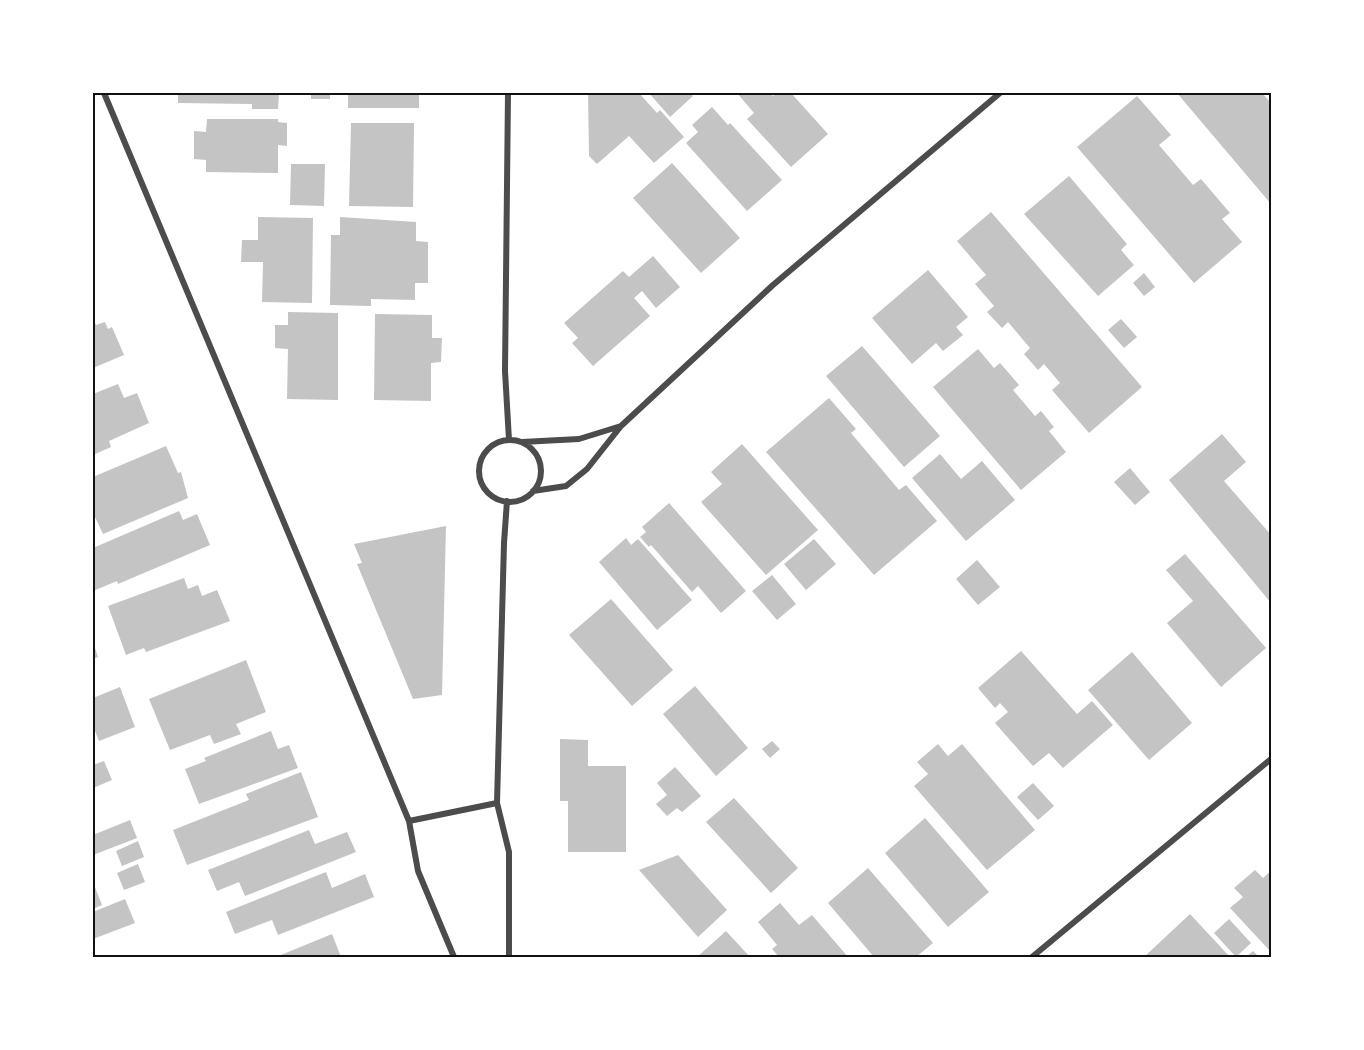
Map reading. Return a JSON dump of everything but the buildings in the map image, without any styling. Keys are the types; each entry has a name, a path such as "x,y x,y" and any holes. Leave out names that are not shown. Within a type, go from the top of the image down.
{"street":[{"path":"104,93 409,821 418,871 454,957"},
{"path":"508,93 506,371 509,440"},
{"path":"621,426 579,440 521,442 509,440 490,447 483,455 479,475 489,493 507,501 517,501 533,491 566,486 587,469 621,426 772,285 1000,93"},
{"path":"521,442 536,454 539,463 539,482 533,491"},
{"path":"507,501 497,803 509,852 509,957"},
{"path":"1035,956 1271,759"},
{"path":"409,821 497,803"}]}
